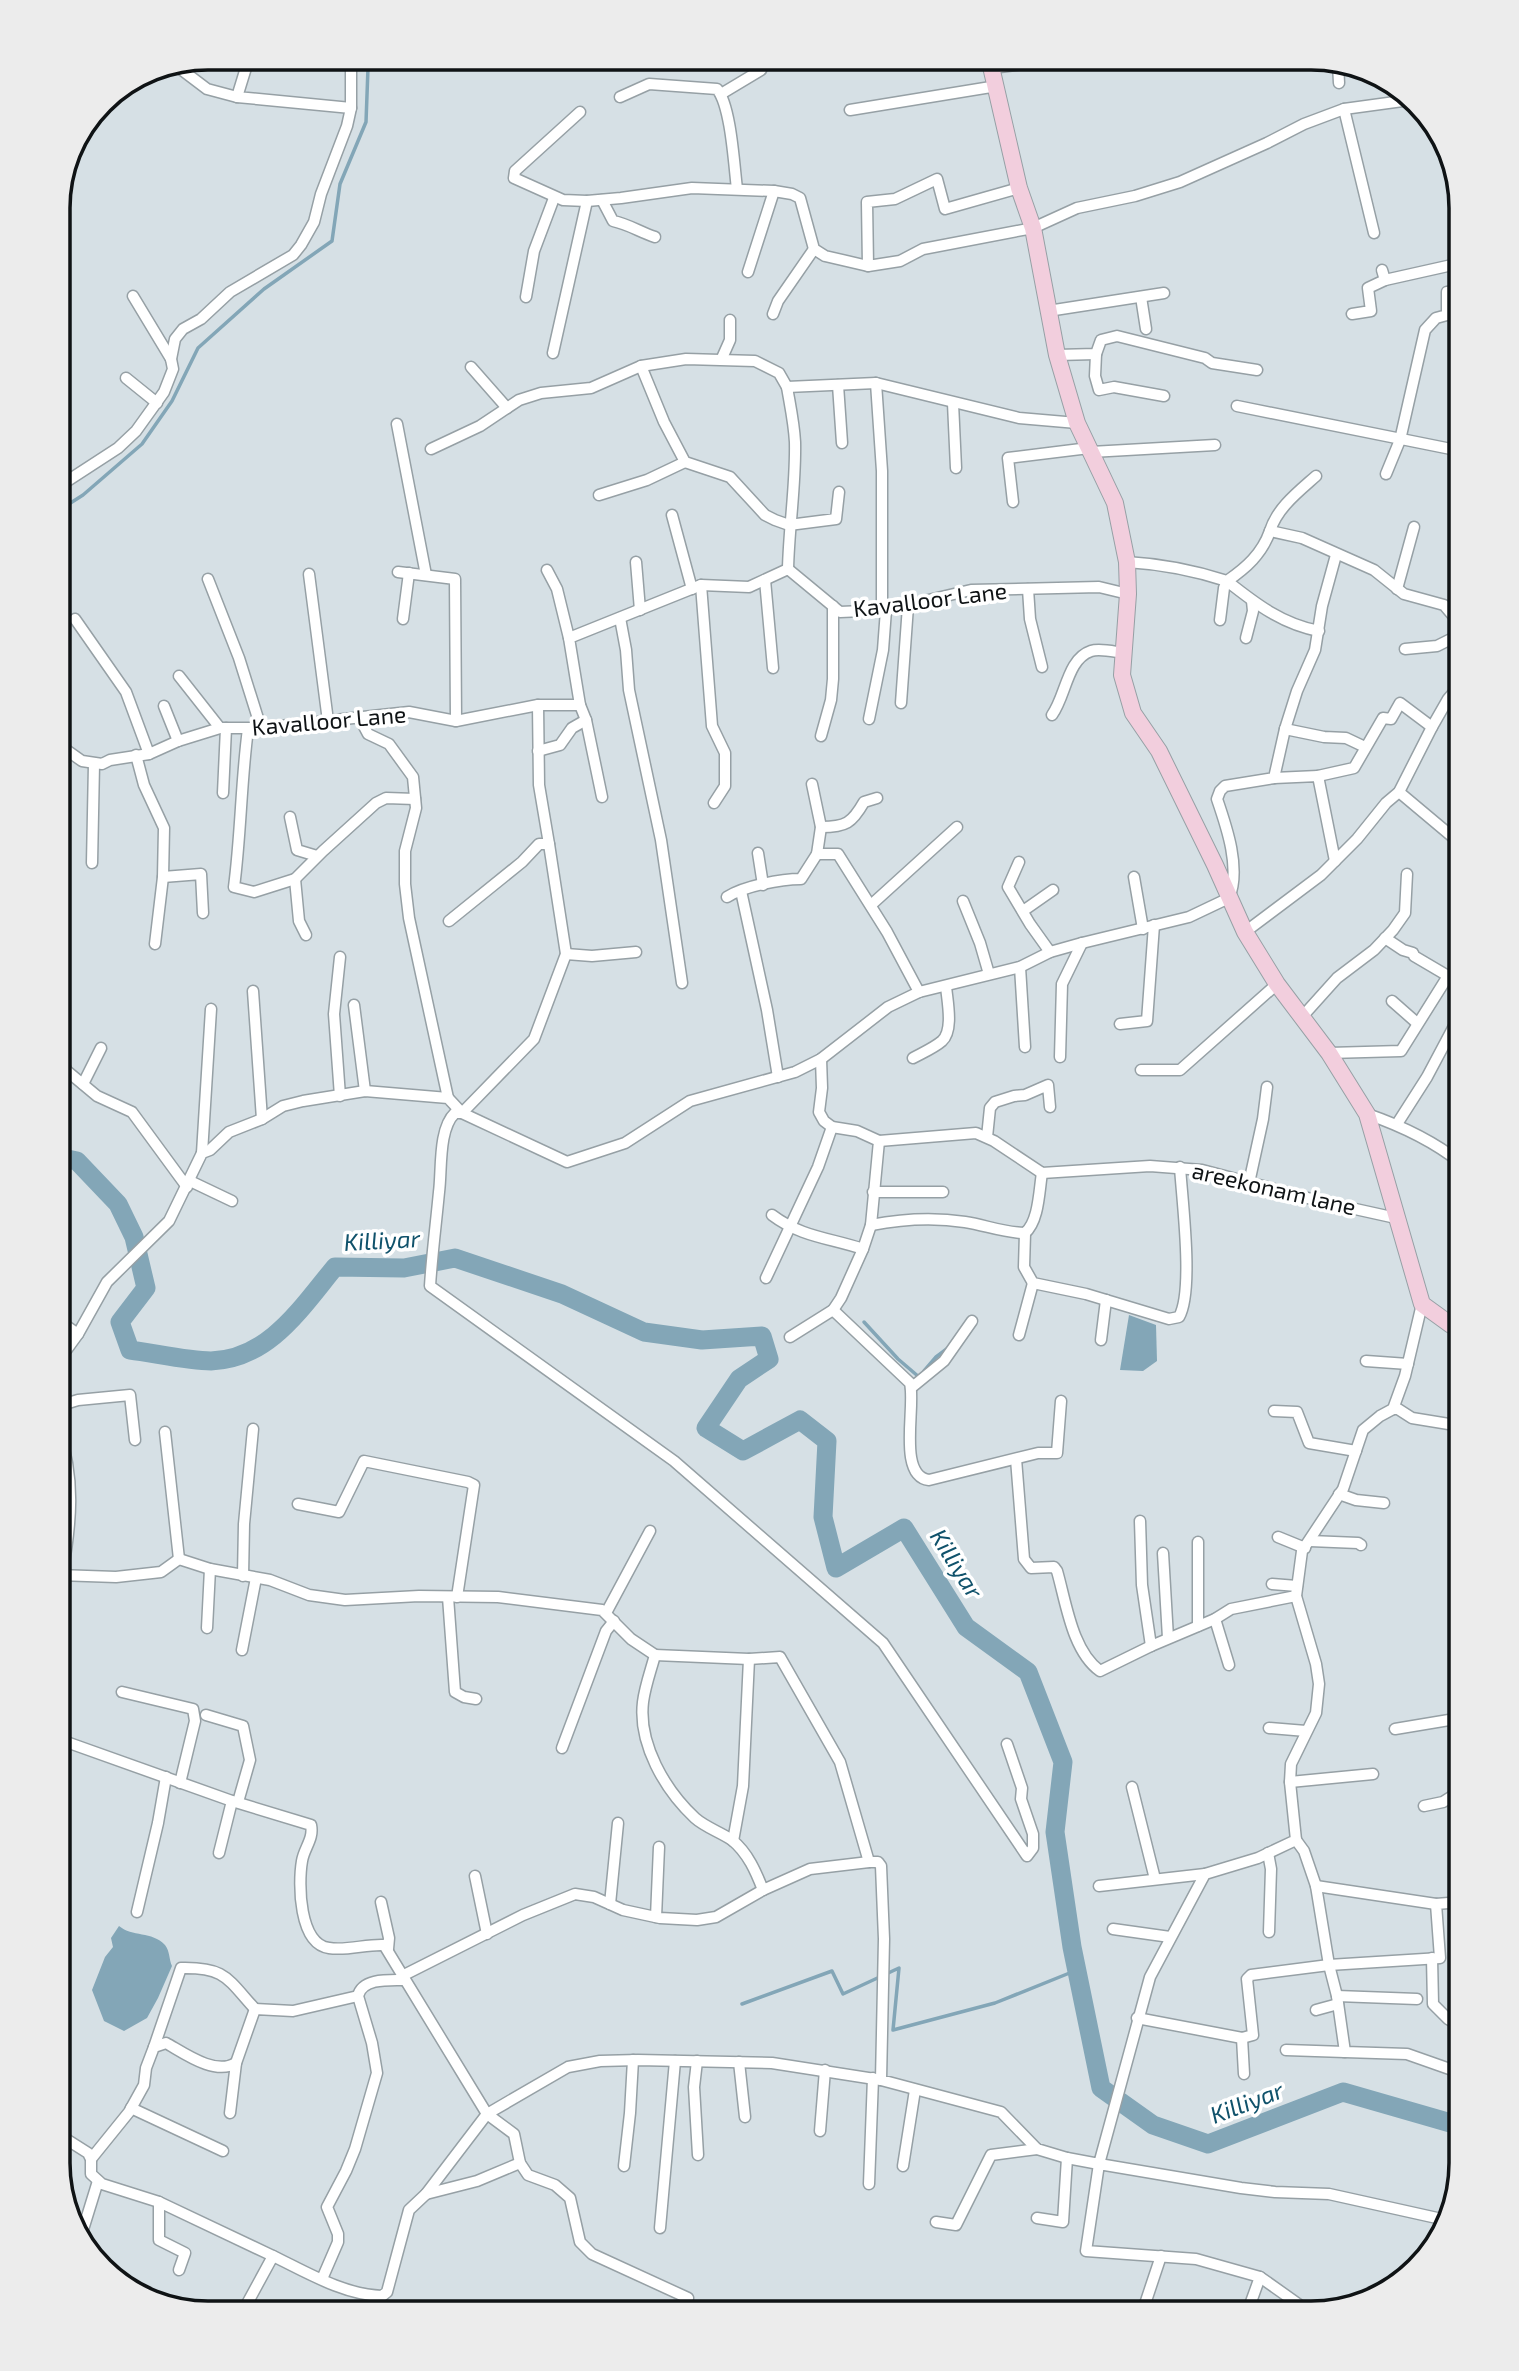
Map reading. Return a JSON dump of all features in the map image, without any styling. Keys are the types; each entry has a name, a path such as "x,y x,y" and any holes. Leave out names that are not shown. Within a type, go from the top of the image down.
{"main road":[{"path":"992,70 1019,188 1032,228 1057,355 1077,423 1115,503 1127,562 1128,594 1122,675 1133,713 1159,751 1245,932 1277,984 1329,1053 1367,1114 1422,1304 1449,1324"}],"street":[{"path":"237,97 245,70"},
{"path":"171,359 175,339 183,329 201,319 230,292 293,255 301,245 314,222 321,194 347,126 351,108 351,70"},
{"path":"722,94 761,70"},
{"path":"185,72 207,89 237,97 351,108"},
{"path":"1338,73 1339,83"},
{"path":"620,97 649,84 717,89 722,94 732,143 737,189"},
{"path":"850,110 997,86"},
{"path":"580,112 515,171 514,178 554,198 587,201 692,188 792,194 800,198 814,249 825,256 868,266 900,261 923,249 1032,228 1077,208 1135,196 1180,182 1267,144 1304,124 1344,109 1399,102"},
{"path":"1344,109 1374,233"},
{"path":"868,266 867,202 895,199 937,179 945,209 1019,188"},
{"path":"748,272 774,191"},
{"path":"526,297 534,251 554,198"},
{"path":"602,200 612,221 627,224 632,229 655,237"},
{"path":"554,353 587,201"},
{"path":"773,314 778,301 814,249"},
{"path":"1352,314 1371,311 1368,288 1383,275 1449,265"},
{"path":"1386,474 1400,440 1425,330 1436,318 1447,315 1449,292"},
{"path":"1048,311 1164,293"},
{"path":"70,479 118,448 136,431 158,403 173,369 171,359 133,296"},
{"path":"1140,297 1146,329"},
{"path":"722,358 730,340 730,320"},
{"path":"1164,396 1114,387 1099,390 1095,376 1096,354 1101,340 1117,336 1205,358 1212,363 1257,370"},
{"path":"1057,355 1096,354"},
{"path":"432,449 480,426 519,400 541,393 591,388 641,366 686,359 722,358 755,361 779,373 787,387 795,441 788,569 749,587 697,587 569,638"},
{"path":"641,366 664,422 685,462"},
{"path":"471,367 507,408"},
{"path":"126,378 158,403"},
{"path":"787,387 876,383 1043,422 1077,423"},
{"path":"869,719 883,650 884,610 882,471 876,383"},
{"path":"838,385 842,443"},
{"path":"953,403 956,468"},
{"path":"1237,406 1449,449"},
{"path":"397,424 426,575"},
{"path":"1013,502 1008,458 1090,450 1215,445"},
{"path":"599,495 647,480 685,462 727,475 765,516 789,525 836,519 839,492"},
{"path":"1220,620 1227,581 1248,565 1265,545 1273,522 1286,504 1316,476"},
{"path":"673,515 697,587 712,726 725,753 725,786 714,803"},
{"path":"1396,589 1414,527"},
{"path":"1270,531 1302,538 1374,570 1396,589 1420,600 1444,605 1449,611"},
{"path":"1274,778 1297,691 1315,650 1322,606 1336,555"},
{"path":"636,562 640,610"},
{"path":"1127,562 1166,565 1201,572 1227,581 1280,619 1319,631"},
{"name":"Kavalloor Lane","path":"788,569 840,612 908,606 971,590 1099,587 1128,594"},
{"path":"547,570 556,589 569,638 580,705 586,720 602,797"},
{"path":"403,619 404,573 455,579 456,721"},
{"path":"309,574 328,721"},
{"path":"208,579 239,658 261,728"},
{"path":"765,579 773,668"},
{"path":"1028,589 1030,620 1042,667"},
{"path":"1246,638 1252,601"},
{"path":"821,736 831,700 833,679 833,606"},
{"path":"901,703 908,606"},
{"path":"620,618 629,690 661,840 682,983"},
{"path":"75,620 126,692 149,754"},
{"path":"1405,649 1437,646 1449,640"},
{"path":"1052,715 1060,704 1076,661 1093,650 1124,653"},
{"path":"179,676 223,728 223,793"},
{"path":"1245,932 1321,875 1399,792 1449,698"},
{"path":"1007,1744 1022,1788 1021,1799 1033,1834 1032,1848 1027,1856 883,1643 674,1461 430,1286 441,1152 450,1118 455,1113 462,1114 567,1162 625,1143 690,1101 796,1072 821,1059 888,1007 919,992 1020,967 1050,952 1082,943 1189,917 1229,898 1234,886 1227,835 1217,799 1225,786 1274,778 1318,776 1354,768 1383,718 1391,719 1400,703 1432,727"},
{"path":"462,1114 534,1039 566,954 539,785 537,705"},
{"name":"Kavalloor Lane","path":"94,764 149,754 178,741 223,728 261,728 409,712 456,721 537,705 580,705"},
{"path":"164,706 178,741"},
{"path":"360,719 368,734 389,744 413,777 416,808 405,851 409,918 448,1098 462,1114"},
{"path":"538,751 560,745 572,728 586,720"},
{"path":"248,729 234,887 254,892 295,880 317,856 376,803 386,799 415,799"},
{"path":"1285,729 1324,737 1346,738 1365,747"},
{"path":"70,752 82,761 94,764 92,863"},
{"path":"136,755 144,785 163,828 163,877 155,944"},
{"path":"1318,776 1335,861"},
{"path":"727,897 786,879 801,879 817,854 821,827 812,784"},
{"path":"1399,792 1449,834"},
{"path":"821,827 840,827 855,818 864,802 877,798"},
{"path":"290,817 297,850 317,856"},
{"path":"871,905 957,827"},
{"path":"449,921 522,862 539,844 549,844"},
{"path":"758,853 764,885"},
{"path":"817,854 838,854 871,905 919,992"},
{"path":"1019,862 1008,887 1050,952"},
{"path":"163,877 201,874 203,913"},
{"path":"1301,1017 1337,978 1374,950 1405,913 1407,874"},
{"path":"1133,877 1143,929"},
{"path":"295,880 299,921 306,935"},
{"path":"1023,911 1053,890"},
{"path":"741,891 767,1010 778,1077"},
{"path":"963,901 989,974"},
{"path":"1120,1024 1147,1021 1154,925"},
{"path":"1329,1053 1401,1051 1448,976 1385,938"},
{"path":"1060,1057 1062,984 1082,943"},
{"path":"566,954 592,956 636,952"},
{"path":"340,957 334,1014 340,1096"},
{"path":"1020,967 1025,1047"},
{"path":"1141,1070 1180,1070 1277,984"},
{"path":"913,1058 946,1036 946,986"},
{"path":"253,991 262,1119"},
{"path":"1392,1001 1417,1023"},
{"path":"354,1005 365,1091"},
{"path":"70,1344 107,1282 169,1221 189,1184 202,1153 211,1009"},
{"path":"1397,1124 1449,1040"},
{"path":"83,1084 101,1048"},
{"path":"821,1059 819,1112 824,1121 832,1127 857,1131 879,1141 976,1133 990,1139 1042,1173 1034,1220 1025,1233 1024,1267 1033,1283 1019,1335"},
{"path":"70,1073 97,1096 132,1112 189,1184 232,1201"},
{"path":"990,1139 990,1108 995,1102 1048,1086 1050,1107"},
{"path":"1249,1183 1267,1087"},
{"path":"202,1153 210,1150 229,1132 262,1119 283,1106 365,1091 448,1098"},
{"path":"1367,1114 1397,1124 1449,1153"},
{"path":"766,1278 818,1167 832,1127"},
{"path":"790,1337 833,1310 841,1298 871,1225 879,1141"},
{"name":"areekonam lane","path":"1042,1173 1150,1166 1180,1167 1225,1175 1319,1201 1396,1217"},
{"path":"1033,1283 1086,1294 1169,1319 1180,1317 1186,1262 1180,1167"},
{"path":"873,1192 943,1192"},
{"path":"772,1215 789,1228 808,1236 826,1237 863,1249"},
{"path":"871,1225 902,1219 933,1219 1025,1233"},
{"path":"1101,1340 1106,1300"},
{"path":"1393,1409 1408,1364 1422,1304"},
{"path":"833,1310 908,1379 911,1388 911,1458 914,1472 919,1477 929,1480 1038,1453 1058,1453 1061,1401"},
{"path":"911,1388 944,1361 972,1321"},
{"path":"70,1329 78,1334"},
{"path":"1366,1361 1408,1364"},
{"path":"70,1401 130,1395 135,1440"},
{"path":"1345,2052 1317,1886 1304,1852 1296,1840 1290,1782 1291,1764 1316,1713 1319,1684 1296,1591 1307,1545 1339,1494 1363,1430 1393,1409 1398,1409 1412,1418 1449,1424"},
{"path":"1274,1411 1297,1412 1309,1443 1356,1451"},
{"path":"243,1576 244,1524 253,1429"},
{"path":"164,1432 178,1559"},
{"path":"1016,1459 1024,1559 1031,1568 1054,1567 1064,1608 1084,1653 1100,1671 1215,1619 1231,1609 1296,1591"},
{"path":"299,1504 339,1511 364,1461 474,1485 452,1597 455,1692 476,1699"},
{"path":"70,1484 70,1525"},
{"path":"1339,1494 1356,1500 1384,1503"},
{"path":"1140,1521 1142,1585 1151,1646"},
{"path":"562,1748 610,1617 650,1531"},
{"path":"1278,1538 1307,1545 1361,1545"},
{"path":"1198,1542 1198,1626"},
{"path":"1163,1553 1168,1638"},
{"path":"70,1575 116,1577 160,1572 178,1559"},
{"path":"178,1559 210,1569 270,1580 309,1595 345,1600 419,1596 498,1597 602,1610 631,1639 655,1655 749,1659 780,1657 840,1762 869,1862"},
{"path":"207,1629 210,1569"},
{"path":"242,1650 256,1578"},
{"path":"1272,1584 1296,1591"},
{"path":"1215,1619 1229,1665"},
{"path":"655,1655 643,1701 644,1731 649,1747 666,1781 682,1804 696,1819 733,1842 754,1867 763,1890"},
{"path":"733,1842 744,1786 749,1659"},
{"path":"122,1692 192,1709 195,1721 180,1783"},
{"path":"206,1715 243,1726 250,1760 219,1853"},
{"path":"1395,1729 1449,1720"},
{"path":"1269,1728 1306,1731"},
{"path":"70,1743 180,1783 311,1825 313,1832 302,1858 299,1884 305,1920 315,1942 326,1948 380,1945 388,1950 487,2115 514,2134 520,2162 528,2175 555,2185 569,2198 580,2242 592,2254 688,2298"},
{"path":"1290,1782 1373,1774"},
{"path":"137,1912 166,1777"},
{"path":"1132,1787 1154,1879"},
{"path":"1424,1806 1449,1798"},
{"path":"610,1904 618,1823"},
{"path":"1098,1886 1205,1874 1268,1853 1296,1840"},
{"path":"656,1917 659,1847"},
{"path":"1268,1853 1271,1870 1269,1932"},
{"path":"322,2279 338,2242 338,2234 327,2207 355,2149 377,2073 372,2043 358,1996 363,1986 403,1978 487,1934 575,1894 594,1897 623,1910 656,1917 697,1920 716,1917 763,1890 810,1868 869,1862 880,1864 883,1871 884,1939 869,2183"},
{"path":"1205,1874 1150,1977 1137,2018 1121,2091 1099,2164 1086,2251 1196,2259 1260,2277 1294,2301"},
{"path":"475,1876 487,1934"},
{"path":"1317,1886 1436,1904 1449,1903"},
{"path":"381,1902 389,1938 388,1950"},
{"path":"1137,2018 1242,2038 1252,2035 1248,1979 1251,1975 1329,1965 1440,1958 1436,1904"},
{"path":"1113,1929 1170,1937"},
{"path":"1432,1958 1433,2004 1449,2020"},
{"path":"91,2159 131,2108 144,2085 146,2068 181,1968 207,1968 225,1975 255,2009 293,2011 358,1996"},
{"path":"1316,2010 1338,2000 1417,1999"},
{"path":"230,2113 236,2063 255,2009"},
{"path":"1242,2038 1244,2074"},
{"path":"154,2047 166,2043 200,2062 225,2067 236,2063"},
{"path":"1286,2050 1407,2054 1449,2069"},
{"path":"624,2166 631,2113 633,2060"},
{"path":"70,2142 88,2153 91,2159 91,2174 97,2181 159,2202 322,2279 368,2296 382,2297 387,2292 409,2210 426,2194 487,2115 568,2067 600,2061 633,2060 772,2063 877,2079 1001,2112 1037,2149"},
{"path":"660,2228 676,2061"},
{"path":"696,2061 694,2088 698,2155"},
{"path":"740,2062 745,2117"},
{"path":"820,2131 825,2070"},
{"path":"903,2166 915,2090"},
{"path":"131,2108 223,2151"},
{"path":"936,2222 957,2225 991,2155 1037,2149 1067,2158 1229,2186 1275,2192 1329,2194 1438,2218"},
{"path":"1037,2218 1063,2222 1067,2158"},
{"path":"426,2194 477,2181 520,2162"},
{"path":"84,2225 97,2181"},
{"path":"159,2202 159,2240 185,2253 178,2270"},
{"path":"248,2301 272,2256"},
{"path":"1146,2301 1161,2256"},
{"path":"1251,2301 1260,2277"}],"water":[{"path":"1129,1315 1156,1325 1157,1361 1143,1371 1120,1370"},
{"path":"119,1926 160,1941 167,1947 172,1966 147,2018 124,2031 104,2021 92,1990 105,1957 113,1947 111,1938"}],"waterway":[{"path":"70,503 142,444 172,401 198,348 264,289 332,241 340,184 366,122 368,70"},
{"name":"Killiyar","path":"70,1160 77,1161 118,1204 134,1237 146,1288 120,1322 130,1350 202,1361 232,1358 250,1351 282,1329 335,1267 404,1268 455,1258 562,1294 644,1332 702,1340 762,1336 769,1359 739,1379 706,1428 743,1451 800,1420 827,1441 823,1517 836,1568 904,1528 966,1627 1028,1672 1063,1762 1055,1832 1072,1947 1101,2088 1153,2125 1208,2144 1343,2092 1449,2123"},
{"path":"864,1322 898,1359 919,1377"},
{"path":"924,1371 948,1348"},
{"path":"742,2004 832,1971 843,1994 899,1968 893,2030 995,2003 1077,1970"}]}
